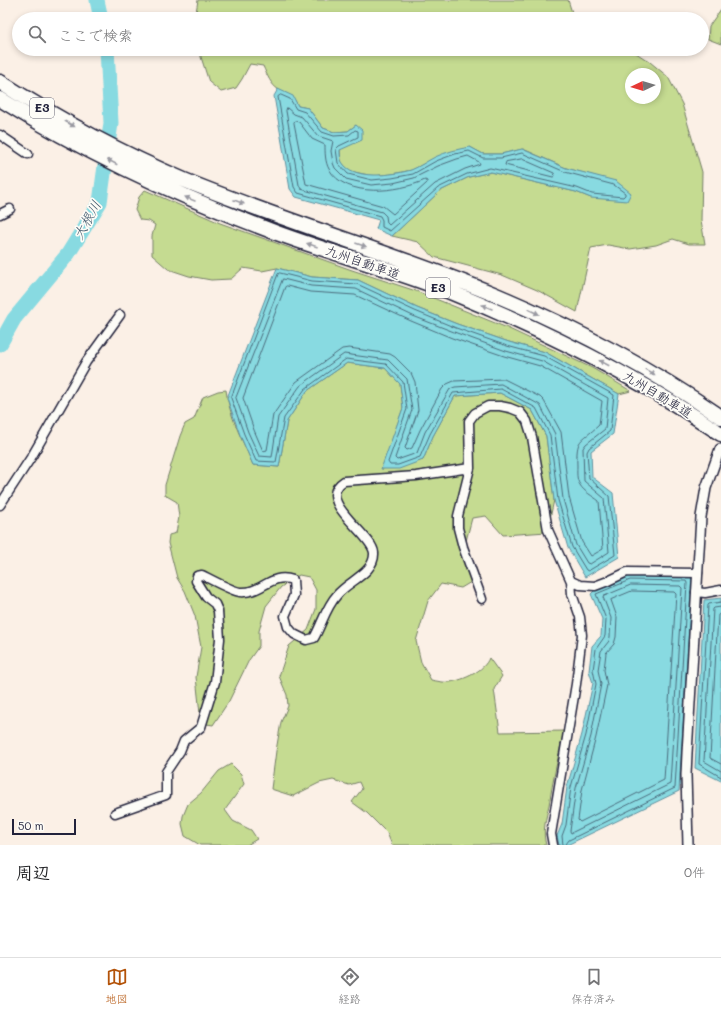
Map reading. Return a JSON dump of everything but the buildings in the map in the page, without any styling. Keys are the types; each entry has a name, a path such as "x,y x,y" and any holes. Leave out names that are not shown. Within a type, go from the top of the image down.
{"highway":[{"name":"九州自動車道","path":"0,82 30,102 85,132 182,179 241,202 448,276 497,296 590,339 658,377 721,417"},
{"name":"九州自動車道","path":"0,99 85,148 139,176 179,194 279,234 446,290 552,336 623,373 688,412 721,434"}],"street":[{"path":"0,135 28,154"},
{"path":"0,214 10,209"},
{"path":"0,505 32,456 86,362 120,315"},
{"path":"482,599 463,547 458,528 458,516 470,468 469,421 475,413 488,406 500,406 520,412 527,420 532,437 548,530 571,582 572,594 580,617 582,635 576,684 551,834 553,845"},
{"path":"688,845 686,768 696,592 703,502 706,488 720,449"},
{"path":"115,813 166,795 167,768 180,750 184,741 201,727 215,682 220,639 218,611 215,604 206,596 196,581 197,576 202,575 239,592 257,590 274,579 286,577 293,580 294,595 285,616 288,627 294,634 306,640 314,638 337,594 369,568 373,560 374,551 371,545 344,514 337,503 336,490 338,484 344,481 416,476 470,468"},
{"path":"571,582 580,585 595,586 627,572 698,573"},
{"path":"696,592 705,593 721,590"}],"green space":[{"path":"198,0 568,0 572,12 196,12"},
{"path":"721,9 721,44 709,39 709,26"},
{"path":"201,56 641,56 657,68 625,68 625,104 661,104 661,71 668,77 682,104 702,172 701,220 705,244 689,244 673,239 656,245 630,249 608,245 591,248 577,312 537,290 502,275 434,257 418,242 392,236 440,191 469,177 491,172 576,192 591,198 616,182 566,168 523,149 501,154 483,154 470,147 435,158 412,170 392,174 373,176 350,171 341,162 340,150 356,125 348,131 334,132 323,128 308,108 298,106 292,97 279,90 274,85 263,66 250,64 236,88 221,92 209,82"},
{"path":"145,190 220,223 416,291 505,327 592,368 631,391 619,394 545,352 509,342 457,324 417,308 358,280 312,277 277,268 262,271 243,268 231,279 211,280 189,276 168,269 152,255 152,236 155,225 149,221 140,220 135,210 139,197"},
{"path":"347,363 385,368 400,384 403,408 382,469 423,460 433,436 455,396 500,393 532,410 546,436 554,500 547,532 503,535 486,516 472,518 466,541 471,582 461,588 441,584 428,601 416,641 421,662 431,680 448,682 461,679 478,671 483,667 489,658 502,676 494,689 500,732 564,731 545,825 544,835 546,845 392,845 387,833 367,813 352,802 362,789 359,782 349,785 333,780 319,783 293,796 271,789 281,722 288,706 287,695 279,676 289,646 308,630 316,609 316,590 309,577 299,575 281,587 266,606 259,631 259,646 249,660 229,701 213,725 201,723 196,677 201,647 195,616 185,591 177,578 168,543 169,535 176,533 179,517 177,502 165,495 165,485 180,436 185,424 194,419 203,397 218,391 226,390 233,419 253,465 279,467 287,421 307,391"},
{"path":"231,764 241,774 244,784 225,810 233,821 251,830 257,839 247,845 200,845 185,836 182,824 183,816 188,804 201,793 219,771"}],"water":[{"path":"278,89 293,96 298,106 308,108 323,128 334,132 348,131 356,125 362,130 362,140 340,150 340,158 342,162 347,168 355,172 374,175 394,174 414,169 443,154 470,147 483,154 501,154 522,149 566,168 616,181 631,193 627,201 591,198 576,192 491,172 469,177 440,191 392,236 376,229 379,220 296,197 290,189 274,96"},
{"path":"277,268 312,277 358,280 417,308 457,324 509,342 545,352 619,394 613,434 591,451 592,477 613,493 619,557 585,577 568,548 554,500 546,436 532,410 500,393 455,396 433,436 423,460 399,469 381,469 403,408 400,384 385,368 347,363 307,391 287,421 279,467 253,465 240,435 227,398"},
{"path":"629,576 692,577 679,791 567,845 559,845 557,836 562,824 567,787 582,734 593,683 589,671 592,646 601,636 602,619 591,594 595,590"},
{"path":"721,598 721,781 695,768 704,600"}],"waterway":[{"name":"大根川","path":"97,0 100,12"},
{"name":"大根川","path":"0,344 14,319 68,254 100,202 111,123 107,56"}]}
